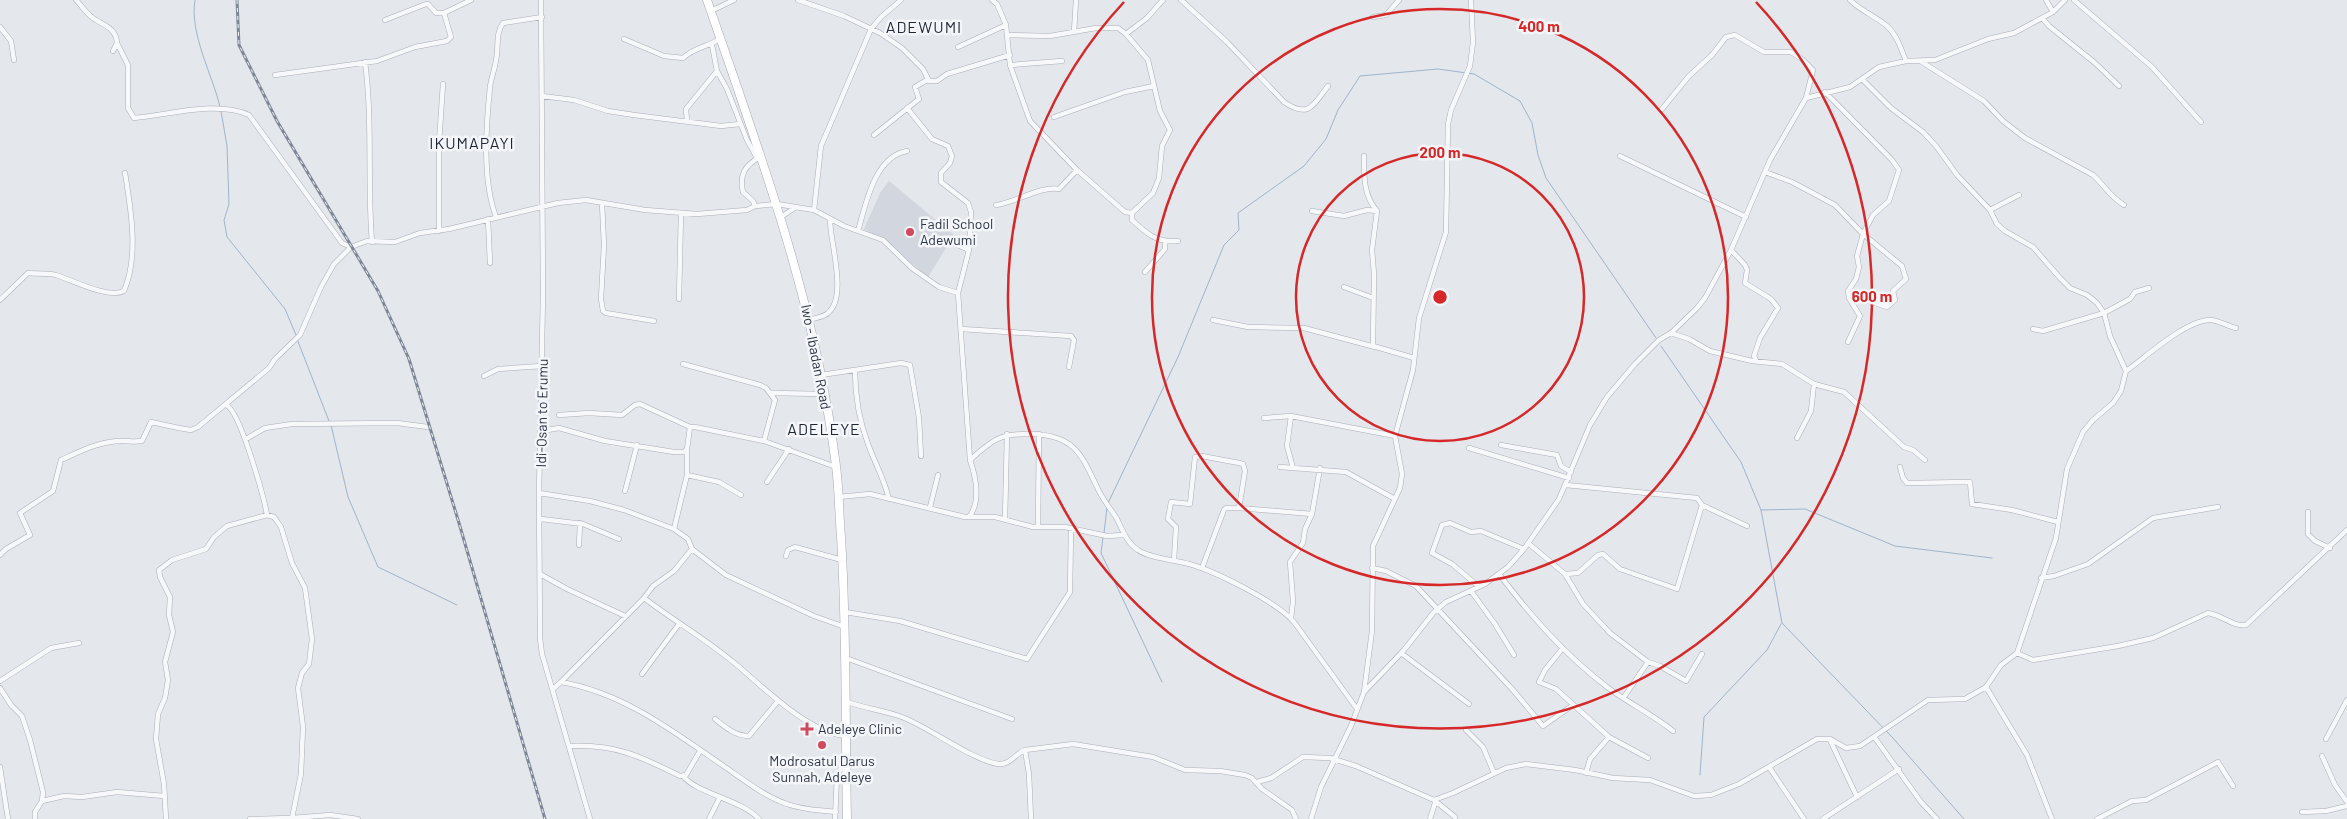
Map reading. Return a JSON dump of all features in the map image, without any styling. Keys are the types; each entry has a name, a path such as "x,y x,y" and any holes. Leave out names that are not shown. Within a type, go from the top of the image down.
{"main road":[{"name":"Iwo - Ibadan Road","path":"707,0 781,217 809,320 821,374 836,467 842,560 847,702 847,819"}],"street":[{"path":"76,0 96,20 108,25 114,34 128,65 128,108 134,118 210,108 236,109 249,115 342,243 350,247"},
{"path":"385,20 426,4 436,13 444,13 471,0"},
{"name":"Idi-Osan to Erumu","path":"541,0 542,431 540,638 590,819"},
{"path":"711,12 734,0"},
{"path":"798,0 844,16 871,29 902,48 923,69 927,80"},
{"path":"814,210 821,146 871,29 881,17 901,0"},
{"path":"992,0 997,4 1006,26 1010,65 1030,121 1077,170 1125,212 1132,213"},
{"path":"1074,32 1076,0"},
{"path":"1126,34 1147,18 1163,0"},
{"path":"1181,0 1222,37 1284,102 1295,110 1303,111 1312,107 1328,86"},
{"path":"1374,17 1386,15 1399,0"},
{"path":"1311,819 1321,787 1358,709 1364,692 1372,631 1373,546 1400,488 1402,474 1395,436 1414,358 1419,318 1446,232 1448,124 1458,94 1470,69 1474,42 1471,0"},
{"path":"1850,0 1887,26 1898,39 1906,61"},
{"path":"2046,0 2053,12"},
{"path":"1806,98 1850,87 1879,67 1906,61 1922,62 1936,60 1988,39 2014,33 2053,12 2065,0"},
{"path":"2074,0 2152,67 2201,122"},
{"path":"275,75 385,58 415,47 450,39 450,32 444,13"},
{"path":"496,217 488,191 486,149 490,86 497,59 498,33 503,23 542,16"},
{"path":"2043,18 2049,26 2095,63 2119,86"},
{"path":"958,46 1006,26"},
{"path":"0,27 11,41 14,60"},
{"path":"1007,35 1050,36 1118,28 1126,34 1148,60 1160,111 1170,128 1170,133 1162,146 1159,178 1153,193 1132,213 1132,220 1141,228 1165,242 1178,241"},
{"path":"1364,692 1401,653 1434,612 1446,602 1471,591 1499,574 1524,549 1559,499 1590,425 1607,397 1635,364 1659,340 1671,333 1698,308 1731,250 1765,172 1806,98 1813,70 1802,59 1791,52 1764,52 1735,35 1726,37 1712,55 1689,76 1662,109"},
{"path":"624,39 664,56 683,58 693,50 712,45 720,39"},
{"path":"113,51 117,43"},
{"path":"712,45 717,71 727,89 740,124 759,157 744,170 742,177 743,192 753,200 755,206"},
{"path":"874,135 919,99 915,87 927,80 937,81 947,74 1010,55"},
{"path":"1010,65 1062,61"},
{"path":"365,62 371,126 368,190 372,242"},
{"path":"1922,62 1984,101 2003,121 2026,138 2093,175 2112,198 2124,205"},
{"path":"687,121 686,109 717,71"},
{"path":"1434,801 1511,766 1526,764 1613,778 1650,780 1689,794 1711,795 1739,784 1817,739 1830,740 1846,748 1852,748 1875,738 1887,726 1928,700 1965,699 1986,687 2002,665 2017,653 2056,538 2067,469 2083,432 2093,420 2113,403 2121,391 2126,371 2110,336 2104,313 2087,295 2070,288 2033,247 2005,231 1997,224 1990,210 1957,175 1936,146 1923,132 1891,108 1862,79"},
{"path":"439,231 443,84"},
{"path":"1054,117 1124,92 1154,86"},
{"path":"1825,92 1892,160 1899,170 1890,201 1873,215 1863,234 1857,256 1859,267 1856,278 1848,291 1849,298 1860,316 1848,342"},
{"path":"542,96 574,100 608,111 634,115 721,126 740,124"},
{"path":"907,108 932,139 948,146 952,156 950,163 941,173 941,182 968,203 971,212 969,250 958,293 970,460 976,486 974,507 969,517"},
{"path":"858,231 878,174 890,160 900,153 907,152"},
{"path":"1364,156 1365,183 1369,202 1377,211 1372,250 1374,274 1373,346 1414,358"},
{"path":"1620,156 1746,216"},
{"path":"996,205 1009,203 1043,190 1059,189 1077,170"},
{"path":"1765,172 1792,182 1835,205 1863,234 1902,266 1906,279 1893,292 1895,300 1887,307 1866,300 1849,298"},
{"path":"0,300 28,273 54,275 99,290 119,293 124,291 129,279 131,246 131,213 125,173"},
{"path":"1990,210 2019,194"},
{"path":"0,555 6,548 30,535 20,513 53,491 61,460 101,444 121,441 142,441 151,422 191,430 203,424 245,386 269,368 300,335 321,287 334,264 350,247 359,242 395,242 420,233 439,231 573,201 586,200 681,213 747,210 755,206 777,204 814,210 830,220 883,240 913,269 939,287 958,293"},
{"path":"602,203 604,245 600,292 603,310 618,315 654,321"},
{"path":"781,217 796,207"},
{"path":"1312,211 1326,211 1344,216 1366,210 1377,211"},
{"path":"679,299 681,213"},
{"path":"488,220 490,263"},
{"path":"809,320 828,314 837,295 838,283 830,220"},
{"path":"940,238 969,250"},
{"path":"1145,272 1165,249 1165,242"},
{"path":"1731,250 1745,265 1747,270 1745,283 1771,299 1778,308 1755,352 1757,362"},
{"path":"1344,288 1373,298"},
{"path":"2033,329 2043,331 2104,313 2130,299 2135,292 2149,288"},
{"path":"1213,320 1248,327 1304,328 1414,358"},
{"path":"2126,371 2169,339 2198,322 2210,320 2236,328"},
{"path":"961,329 1071,336 1074,340 1069,367"},
{"path":"1671,333 1689,339 1710,351 1757,362 1782,364 1814,384 1844,392 1904,447 1913,450 1925,460"},
{"path":"821,374 901,363 910,365 920,418 921,456"},
{"path":"683,364 760,385 771,393 775,402 764,441"},
{"path":"484,376 498,369 542,366"},
{"path":"855,370 855,397 860,416 868,443 883,476 889,499"},
{"path":"1796,438 1811,411 1814,384"},
{"path":"771,393 824,394"},
{"path":"559,415 589,412 624,415 634,405 640,404 690,427 764,441 836,467"},
{"path":"226,405 233,411 246,439 267,515"},
{"path":"1264,418 1291,416 1395,436"},
{"path":"1291,416 1287,446 1292,468"},
{"path":"246,439 266,428 292,424 397,423 428,427"},
{"path":"674,529 687,475 687,449 690,427"},
{"path":"542,431 559,428 605,441 674,452 687,449"},
{"path":"970,460 988,444 1007,434 1039,434 1061,439 1082,456 1097,488 1118,520 1124,535 1132,545 1142,552 1202,568 1222,576 1276,607 1291,618 1358,709"},
{"path":"1005,520 1007,434"},
{"path":"1038,527 1039,434"},
{"path":"625,491 636,445"},
{"path":"1501,445 1557,455 1561,466 1571,472"},
{"path":"1469,448 1569,478"},
{"path":"767,482 789,449"},
{"path":"1174,560 1176,526 1168,519 1171,502 1190,504 1196,457 1202,456 1243,464 1245,471 1239,508"},
{"path":"1280,467 1320,468 1346,472 1395,499"},
{"path":"1291,618 1293,601 1290,562 1303,543 1305,529 1312,514 1320,468"},
{"path":"1900,468 1903,478 1907,483 1970,482 1972,504 2012,510 2058,522"},
{"path":"687,475 719,482 741,496"},
{"path":"930,507 938,475"},
{"path":"1566,485 1697,498 1702,505 1747,526"},
{"path":"540,493 590,501 624,510 674,529 688,539 692,549 732,578 751,585 814,616 845,627"},
{"path":"838,497 861,494 930,507 969,517 995,517 1038,527 1071,528 1107,536 1124,535"},
{"path":"1565,574 1578,572 1598,555 1603,554 1620,569 1677,589 1702,505"},
{"path":"2041,578 2054,576 2088,564 2153,518 2218,507"},
{"path":"1202,568 1226,508 1312,514"},
{"path":"2308,512 2308,534 2315,541 2330,548"},
{"path":"166,819 157,748 157,717 167,687 168,680 165,662 173,632 169,615 170,596 160,577 159,570 172,560 206,548 219,531 227,526 267,515 274,517 281,528 287,551 305,588 311,632 312,654 309,664 302,673 298,688 303,727 301,774 292,818"},
{"path":"541,520 580,523 619,539"},
{"path":"579,545 580,523"},
{"path":"1478,586 1452,564 1432,553 1442,525 1450,523 1471,532 1481,531 1524,549"},
{"path":"845,612 862,613 900,621 1027,659 1070,592 1071,528"},
{"path":"2017,653 2034,660 2118,646 2153,638 2208,613 2217,614 2240,626 2246,625 2308,565 2347,532"},
{"path":"1528,543 1565,574 1583,604 1610,633 1648,662 1686,681 1702,654"},
{"path":"786,556 788,550 796,547 842,560"},
{"path":"553,689 644,598 653,586 674,570 692,549"},
{"path":"1372,568 1386,571 1416,586 1513,690 1543,726 1573,705"},
{"path":"540,574 625,616"},
{"path":"1499,574 1528,611 1562,649 1608,688 1655,716 1673,732"},
{"path":"1471,591 1514,654"},
{"path":"644,598 738,666 778,701 828,733 846,736"},
{"path":"642,674 679,624"},
{"path":"0,681 51,648 79,643"},
{"path":"1562,649 1545,670 1539,682 1556,689 1609,737 1648,758"},
{"path":"1401,653 1468,704"},
{"path":"846,658 1012,719"},
{"path":"1624,697 1648,662"},
{"path":"561,682 587,688 632,706 655,718 751,785 785,803 800,808 836,812"},
{"path":"1986,687 2027,755 2052,819"},
{"path":"0,688 11,706 22,716 43,792 42,801 34,812 34,819"},
{"path":"2326,739 2347,700"},
{"path":"715,719 728,729 742,736 749,736 778,701"},
{"path":"847,702 903,717 969,752 998,764 1007,763 1025,750 1064,744 1116,750 1153,757 1185,770 1245,775 1257,782 1262,789 1292,810 1296,819"},
{"path":"1466,730 1483,747 1494,773"},
{"path":"1586,773 1590,759 1609,737"},
{"path":"1875,738 1921,802 1937,819"},
{"path":"1830,740 1858,797"},
{"path":"570,746 607,748 634,753 683,776 694,785 749,810 759,819"},
{"path":"1025,750 1029,774 1031,819"},
{"path":"683,776 689,772 700,751"},
{"path":"2322,756 2335,785 2347,802"},
{"path":"1257,782 1271,778 1303,757 1335,759 1434,801 1454,817"},
{"path":"835,819 837,776 846,760"},
{"path":"2097,819 2132,801 2146,800 2218,762 2233,786"},
{"path":"1769,766 1804,819"},
{"path":"0,767 8,819"},
{"path":"1823,819 1899,770"},
{"path":"42,801 64,796 82,797 117,792 164,796"},
{"path":"709,819 720,797"},
{"path":"1430,819 1434,801"},
{"path":"2302,812 2326,811 2347,806"},
{"path":"250,819 330,816 358,819"}],"shaded area":[{"name":"Fadil School Adewumi","path":"889,181 954,235 928,277 883,240 864,229 880,193"}],"waterway":[{"path":"195,0 194,13 198,40 220,107"},
{"path":"1108,503 1178,357 1224,245 1239,230 1238,213 1304,166 1326,139 1338,110 1360,76 1438,69 1474,74 1520,101 1532,123 1538,155 1546,178 1656,338"},
{"path":"221,111 227,146 229,204 224,220 227,237 285,309 296,335"},
{"path":"297,339 329,421"},
{"path":"1661,346 1741,462 1761,510 1782,623 1892,737 1964,819"},
{"path":"331,425 348,497 378,567 457,605"},
{"path":"1104,533 1107,507"},
{"path":"1761,510 1805,509 1895,546 1992,558"},
{"path":"1103,537 1101,553 1162,682"},
{"path":"1700,775 1704,717 1767,650 1781,624"}],"railway":[{"path":"237,0 239,45 277,121 378,291 409,359 545,819"}],"place":[{"name":"Fadil School Adewumi","path":"910,232"},
{"name":"Adeleye Clinic","path":"807,729"},
{"name":"Modrosatul Darus Sunnah, Adeleye","path":"822,745"}],"district":[{"name":"ADEWUMI","path":"924,27"},
{"name":"IKUMAPAYI","path":"472,143"},
{"name":"ADELEYE","path":"824,429"}]}
